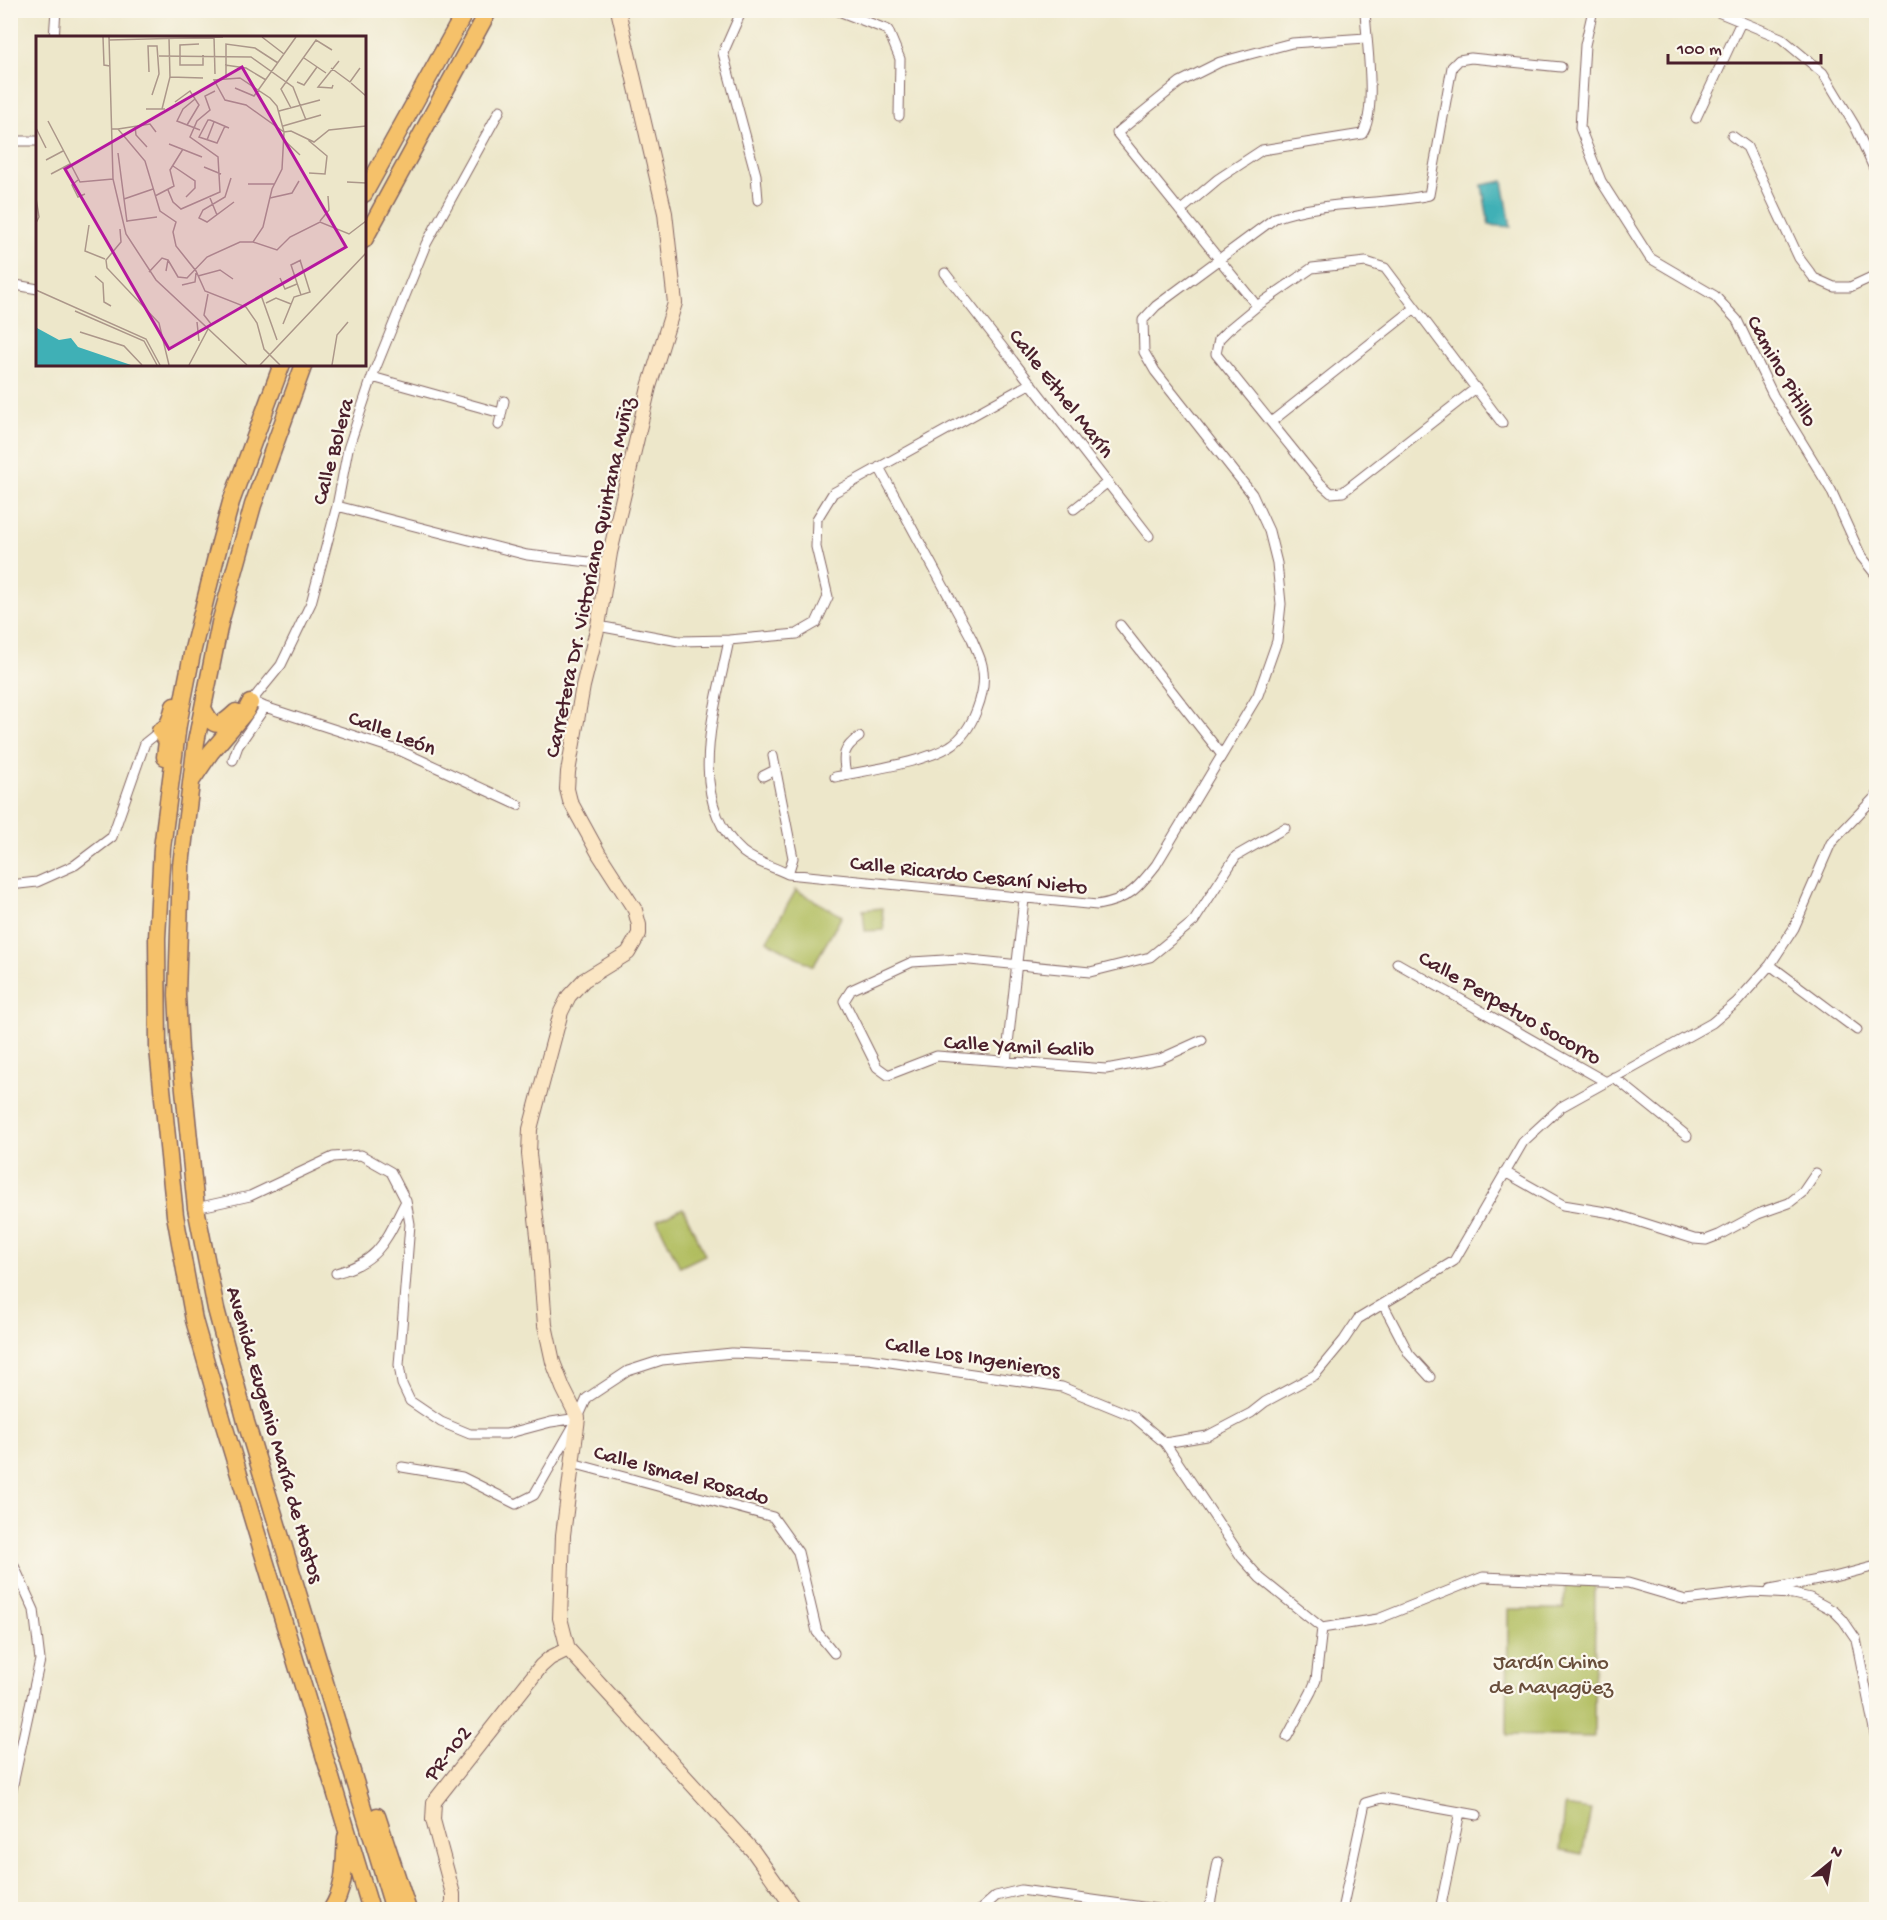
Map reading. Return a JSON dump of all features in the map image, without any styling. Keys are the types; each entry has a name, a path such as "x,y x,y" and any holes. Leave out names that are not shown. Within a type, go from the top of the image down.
{"highway":[{"path":"366,190 466,10"},
{"path":"366,236 489,10"},
{"name":"Avenida Eugenio María de Hostos","path":"281,366 231,502 192,649 178,725 162,848 158,915 158,1049 175,1215 194,1320 371,1910"},
{"name":"Avenida Eugenio María de Hostos","path":"303,366 253,505 220,623 203,708 190,784 181,865 177,995 180,1050 196,1208 216,1309 246,1422 394,1910"},
{"path":"167,807 162,790 167,741 160,731 165,729 171,719 179,683 192,649"},
{"path":"203,708 211,723 221,724 256,704"},
{"path":"190,784 211,752 246,711 256,704"},
{"path":"342,1734 354,1747 405,1902 414,1910"},
{"path":"331,1910 339,1898 343,1879 346,1827"}],"street":[{"path":"54,36 56,10"},
{"name":"Carretera Dr. Victoriano Quintana Muñiz","path":"578,1418 562,1388 545,1325 529,1154 530,1129 561,1012 569,996 584,980 628,953 639,934 635,910 599,854 570,801 567,789 579,709 598,626 607,564 649,387 675,303 665,213 618,10"},
{"path":"742,10 723,53 756,175 758,200"},
{"path":"836,10 888,30 900,59 899,116"},
{"path":"1180,211 1218,178 1262,150 1362,134 1367,126 1370,102 1365,10"},
{"name":"Camino Pitillo","path":"1593,10 1585,45 1580,128 1601,181 1650,258 1715,296 1737,320 1773,394 1831,490 1861,556 1876,575"},
{"path":"1713,10 1780,38 1823,74 1855,126 1876,173"},
{"path":"1696,118 1741,22"},
{"path":"1257,306 1117,133 1180,82 1220,62 1292,43 1366,38"},
{"name":"Calle Ricardo Cesaní Nieto","path":"729,640 707,756 711,803 725,832 744,853 788,874 1097,905 1129,896 1142,884 1156,865 1258,695 1277,641 1281,604 1278,563 1269,531 1252,494 1155,371 1144,352 1143,320 1156,306 1275,218 1292,212 1429,195 1452,67 1459,60 1471,58 1561,67"},
{"name":"Calle Bolera","path":"233,760 256,704 281,665 311,603 337,506 348,449 372,377 426,244 500,110"},
{"path":"1732,136 1747,147 1798,258 1814,278 1834,287 1850,287 1876,275"},
{"path":"10,141 36,141"},
{"path":"1476,388 1343,492 1331,493 1320,483 1216,354 1219,339 1257,306 1312,268 1366,262 1385,268 1476,388 1502,423"},
{"name":"Calle Ethel Marín","path":"945,273 1149,537"},
{"path":"10,284 36,289"},
{"path":"1271,422 1415,308"},
{"path":"372,377 501,413"},
{"path":"598,626 679,641 729,640 797,634 816,623 828,597 816,547 817,519 833,493 1031,383"},
{"path":"499,425 504,401"},
{"path":"835,777 918,759 951,746 972,721 983,691 982,665 972,639 879,467"},
{"path":"1074,509 1108,482"},
{"path":"337,506 527,555 607,564"},
{"path":"1120,625 1222,755"},
{"name":"Calle León","path":"256,704 401,751 518,805"},
{"path":"10,885 37,882 75,865 112,837 145,743 160,731"},
{"path":"846,774 845,752 850,743 859,737"},
{"path":"773,756 793,858 788,874"},
{"path":"763,777 775,770"},
{"path":"1165,1443 1207,1436 1315,1375 1358,1319 1454,1262 1523,1142 1561,1107 1712,1023 1737,1002 1770,965 1794,928 1832,843 1876,796"},
{"path":"1017,966 1090,972 1150,957 1194,921 1236,856 1281,831"},
{"path":"1006,1062 1024,899"},
{"name":"Calle Yamil Galib","path":"1017,966 960,959 912,962 852,990 844,1000 877,1067 888,1075 937,1056 1107,1069 1160,1059 1202,1040"},
{"name":"Calle Perpetuo Socorro","path":"1397,963 1610,1080 1688,1136"},
{"path":"1770,965 1857,1030"},
{"path":"196,1208 250,1196 333,1157 361,1155 391,1172 406,1201 410,1224 399,1365 402,1384 410,1401 441,1422 470,1434 506,1434 551,1422 578,1418 563,1535 560,1618 568,1649 753,1851 795,1910"},
{"path":"1505,1172 1563,1205 1612,1213 1694,1239 1706,1240 1758,1214 1789,1203 1803,1192 1816,1173"},
{"path":"336,1273 356,1268 379,1251 406,1201"},
{"path":"1383,1304 1409,1354 1430,1377"},
{"name":"Calle Los Ingenieros","path":"402,1467 462,1477 516,1504 534,1495 587,1398 628,1371 662,1360 732,1353 869,1359 1062,1387 1133,1416 1165,1443 1242,1558 1260,1578 1322,1628"},
{"name":"Calle Ismael Rosado","path":"572,1463 773,1517 798,1552 817,1632 834,1653"},
{"path":"10,1557 34,1610 40,1660 10,1798"},
{"path":"1287,1737 1316,1680 1322,1628 1378,1618 1483,1577 1628,1582 1686,1600 1752,1592 1834,1577 1876,1566"},
{"path":"1752,1592 1793,1594 1809,1598 1824,1605 1843,1620 1856,1639 1876,1739"},
{"name":"PR-102","path":"450,1910 453,1894 433,1820 434,1803 541,1666 550,1658 568,1649"},
{"path":"1342,1910 1365,1803 1382,1798 1477,1815"},
{"path":"1440,1910 1460,1812"},
{"path":"1209,1910 1218,1862"},
{"path":"980,1910 996,1896 1021,1890 1164,1910"}],"green space":[{"path":"796,890 842,916 813,966 767,941"},
{"path":"882,908 884,930 865,931 863,910"},
{"path":"683,1208 705,1255 680,1267 657,1220"},
{"name":"Jardín Chino de Mayagüez","path":"1565,1584 1595,1584 1594,1737 1507,1735 1508,1609 1564,1609"},
{"path":"1565,1806 1591,1810 1582,1854 1561,1850"}],"water":[{"path":"1503,181 1511,227 1489,225 1482,185"}]}
